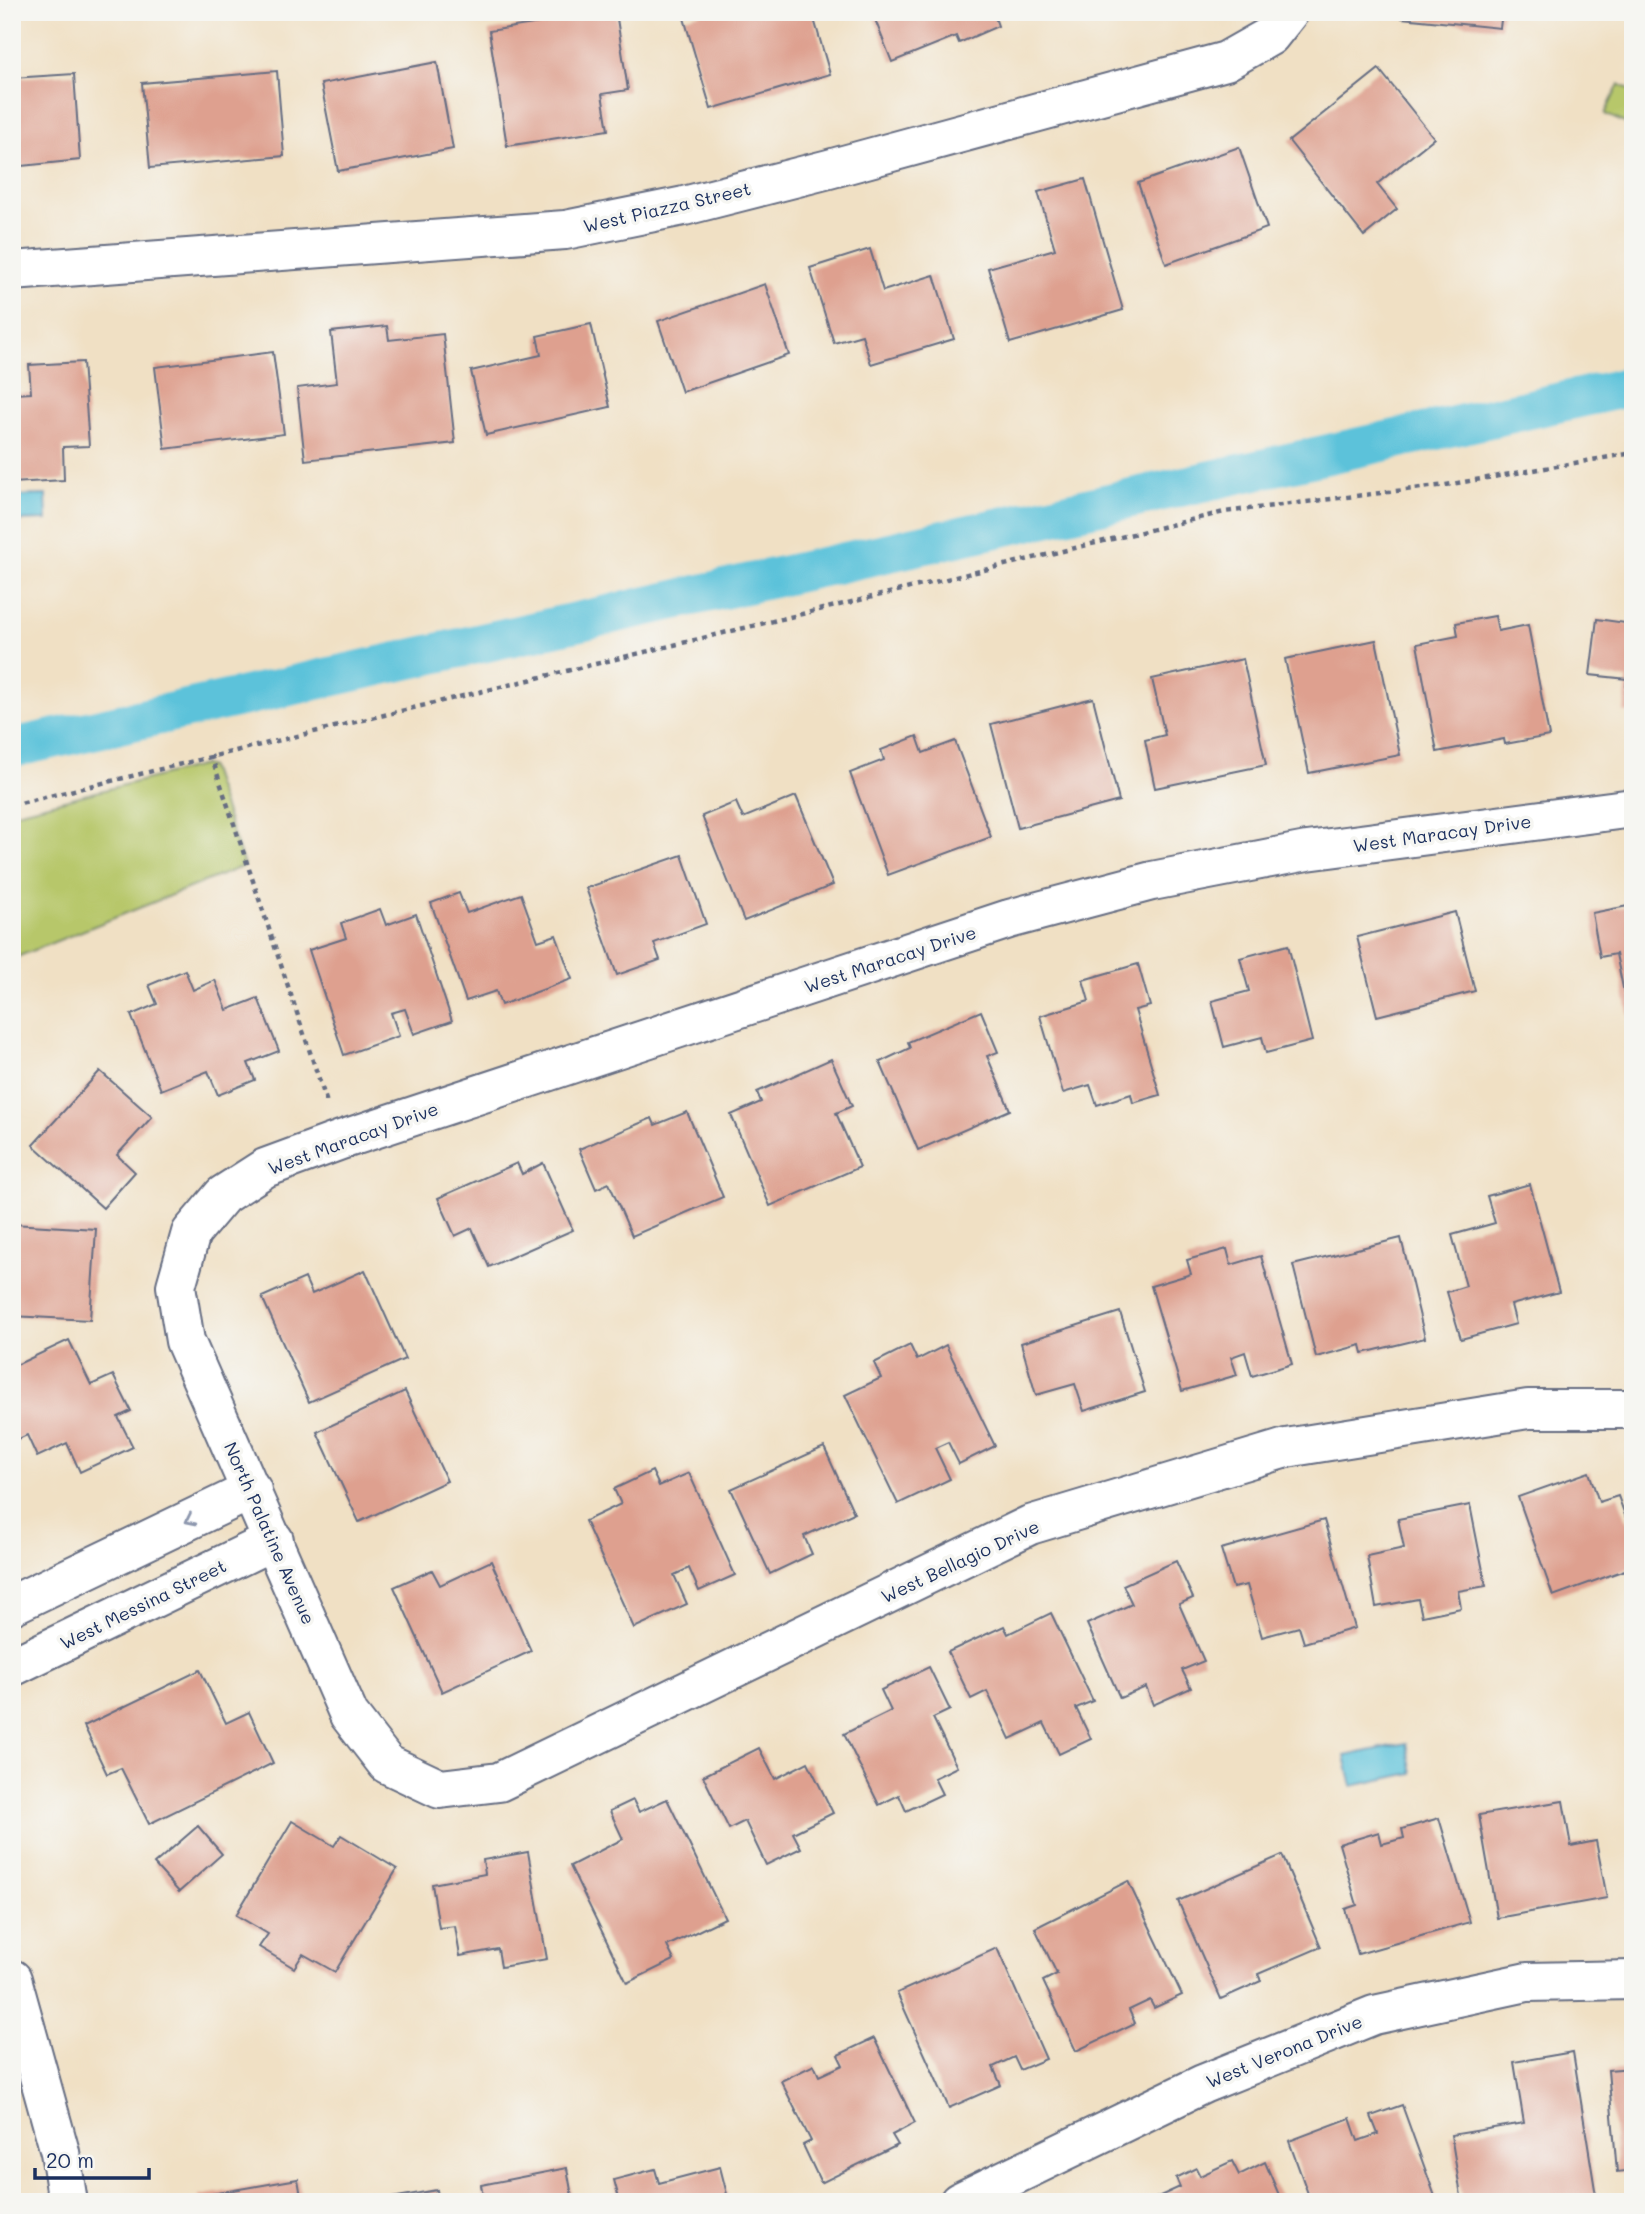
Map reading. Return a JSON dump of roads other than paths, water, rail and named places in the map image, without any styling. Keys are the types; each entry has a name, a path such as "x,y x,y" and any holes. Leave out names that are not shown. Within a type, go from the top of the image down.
{"street":[{"name":"West Piazza Street","path":"12,271 579,227 684,206 1226,61 1269,36 1289,12"},
{"name":"West Maracay Drive","path":"191,1233 223,1195 265,1168 341,1140 1009,919 1152,881 1307,851 1633,808"},
{"name":"North Palatine Avenue","path":"191,1233 176,1286 186,1341 349,1715 387,1765 440,1789"},
{"name":"West Bellagio Drive","path":"440,1789 499,1783 1030,1525 1286,1447 1528,1409 1633,1409"},
{"path":"12,1605 252,1490"},
{"name":"West Messina Street","path":"12,1667 274,1540"},
{"path":"12,1979 60,2152 68,2202"},
{"name":"West Verona Drive","path":"959,2202 1203,2084 1374,2015 1527,1982 1633,1980"}],"water":[{"path":"46,495 47,520 12,521 12,496"},
{"path":"1406,1743 1412,1773 1352,1786 1345,1756"}],"waterway":[{"path":"12,748 1633,386"}]}
